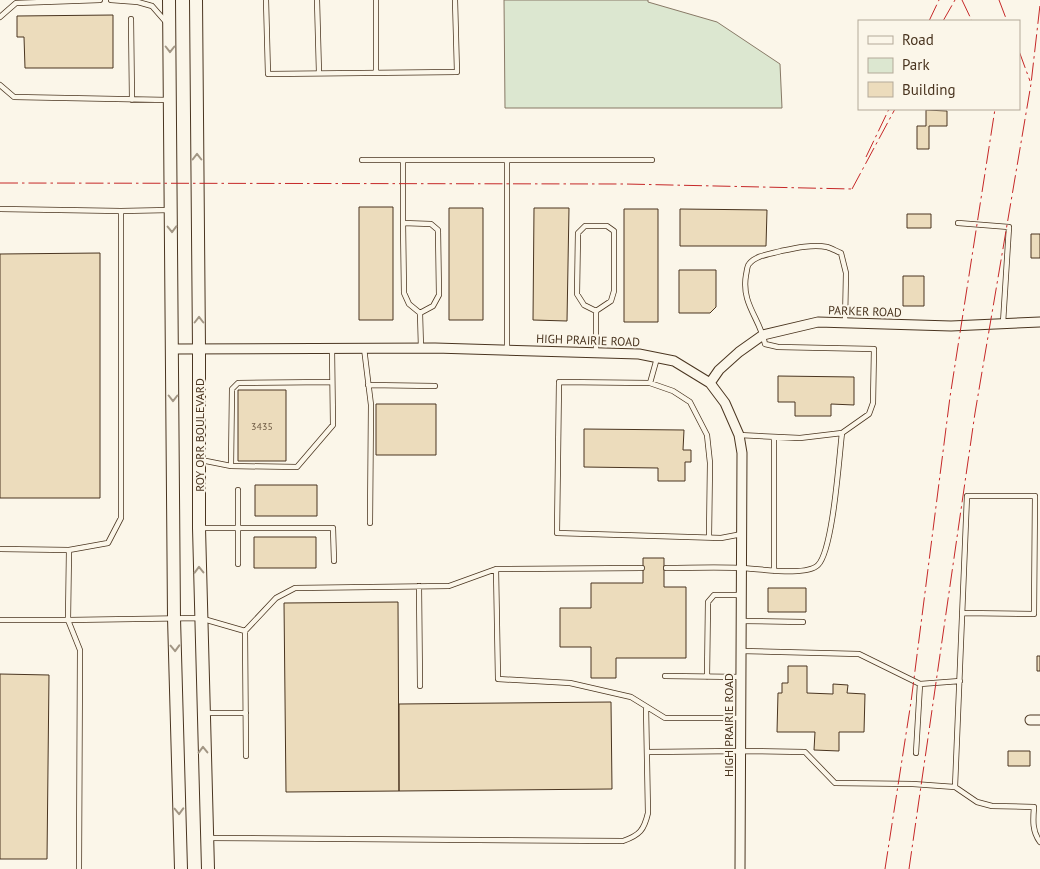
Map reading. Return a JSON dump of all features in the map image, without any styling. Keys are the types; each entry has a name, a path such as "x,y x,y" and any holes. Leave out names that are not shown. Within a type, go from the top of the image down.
{"main road":[{"name":"ROY ORR BOULEVARD","path":"170,0 174,618 181,869"},
{"name":"ROY ORR BOULEVARD","path":"196,0 200,618 208,869"}],"street":[{"name":"PARKER ROAD","path":"710,383 719,370 739,352 763,335 818,322 950,326 1040,322"},
{"name":"HIGH PRAIRIE ROAD","path":"173,350 421,348 639,354 674,361 710,383 725,403 739,434 742,453 740,869"},
{"path":"1030,720 1040,720"}],"lane":[{"path":"0,17 16,3 100,0"},
{"path":"111,0 138,2 152,6 170,27"},
{"path":"266,0 268,74 457,72 455,0"},
{"path":"316,0 319,72"},
{"path":"376,0 376,73"},
{"path":"131,19 132,100"},
{"path":"0,85 14,97 170,100"},
{"path":"362,160 652,160"},
{"path":"403,160 404,294 408,304 420,313"},
{"path":"507,160 507,350"},
{"path":"0,210 172,210"},
{"path":"0,549 70,550 108,542 121,518 121,211"},
{"path":"404,223 431,224 438,230 439,295 433,306 420,313"},
{"path":"958,223 1009,227 1003,323"},
{"path":"585,226 607,226 614,231 614,291 611,301 596,311 584,305 577,294 578,232 585,226"},
{"path":"739,434 800,438 842,434 869,414 873,403 874,349 773,347 765,344 763,335 749,307 746,291 748,265 760,257 785,250 812,246 828,247 841,253 846,273 845,323"},
{"path":"596,311 596,352"},
{"path":"420,313 421,348"},
{"path":"364,348 370,405 370,523"},
{"path":"199,460 231,466 297,466 333,425 332,349"},
{"path":"650,383 658,357"},
{"path":"231,466 232,389 238,383 332,382"},
{"path":"709,537 710,463 708,435 690,402 674,391 650,383 559,382 557,533 721,538 742,534"},
{"path":"368,384 435,386"},
{"path":"666,568 741,568 782,572 812,568 819,564 830,535 842,434"},
{"path":"774,437 774,571"},
{"path":"238,490 238,564"},
{"path":"955,787 960,681 962,613 967,496 1035,496 1034,614 962,613"},
{"path":"199,528 333,528 334,561"},
{"path":"70,550 68,620 80,650 79,869"},
{"path":"246,756 245,631 276,598 295,588 449,586 496,569 642,568"},
{"path":"496,569 498,679 570,683 631,697 664,718 741,718"},
{"path":"419,586 420,686"},
{"path":"707,676 708,602 714,595 741,595"},
{"path":"0,620 200,618 245,631"},
{"path":"741,621 803,622"},
{"path":"741,651 859,654 920,684 960,681"},
{"path":"665,676 741,677"},
{"path":"916,753 920,684"},
{"path":"206,838 623,840 635,837 645,826 648,813 646,707"},
{"path":"202,713 246,713"},
{"path":"647,752 805,752 835,783 912,784 955,787 977,802 992,806 1034,807 1033,827 1035,835 1040,842"}],"green space":[{"path":"504,0 648,0 648,2 717,22 780,64 782,108 505,108"}],"building":[{"path":"113,15 113,68 25,68 24,37 17,37 17,16"},
{"path":"926,110 947,111 947,126 929,126 929,149 917,149 917,126 926,126"},
{"path":"359,207 393,207 393,320 359,320"},
{"path":"449,208 483,208 483,320 449,320"},
{"path":"534,208 569,208 567,321 533,320"},
{"path":"624,209 658,209 658,322 624,322"},
{"path":"680,209 767,210 766,246 680,246"},
{"path":"907,214 931,214 931,228 907,228"},
{"path":"1031,234 1040,234 1040,258 1031,258"},
{"path":"100,253 100,498 0,498 0,254"},
{"path":"679,270 716,270 716,307 710,313 679,313"},
{"path":"903,276 924,276 924,306 903,306"},
{"path":"778,376 854,377 854,405 831,404 831,416 795,416 795,402 778,402"},
{"path":"238,390 286,390 286,461 238,461"},
{"path":"376,404 436,404 436,455 376,455"},
{"path":"584,429 684,430 683,450 691,450 691,462 685,462 685,481 658,481 658,468 584,467"},
{"path":"255,485 317,485 317,516 255,516"},
{"path":"254,537 316,537 316,568 254,568"},
{"path":"643,558 664,558 664,587 686,587 686,658 616,658 616,678 591,678 591,647 560,647 560,608 591,608 591,583 643,583"},
{"path":"768,588 806,588 806,612 768,612"},
{"path":"398,602 399,791 286,792 284,603"},
{"path":"1037,656 1040,656 1040,671 1037,671"},
{"path":"788,666 807,666 807,693 833,694 833,684 848,685 847,693 865,694 864,732 839,732 839,751 814,750 815,732 777,732 778,693 782,693 782,683 788,683"},
{"path":"0,674 49,675 47,859 0,859"},
{"path":"611,702 612,789 399,791 399,704"},
{"path":"1008,751 1030,751 1030,766 1008,766"}],"power":[{"path":"929,20 939,0"},
{"path":"944,20 955,0"},
{"path":"962,0 972,20"},
{"path":"999,0 1007,20"},
{"path":"909,869 975,413 1031,84 1040,5"},
{"path":"1020,54 1030,81"},
{"path":"866,157 889,110"},
{"path":"852,189 894,110"},
{"path":"885,869 911,702 950,397 995,110"},
{"path":"0,183 625,184 852,189"}]}
